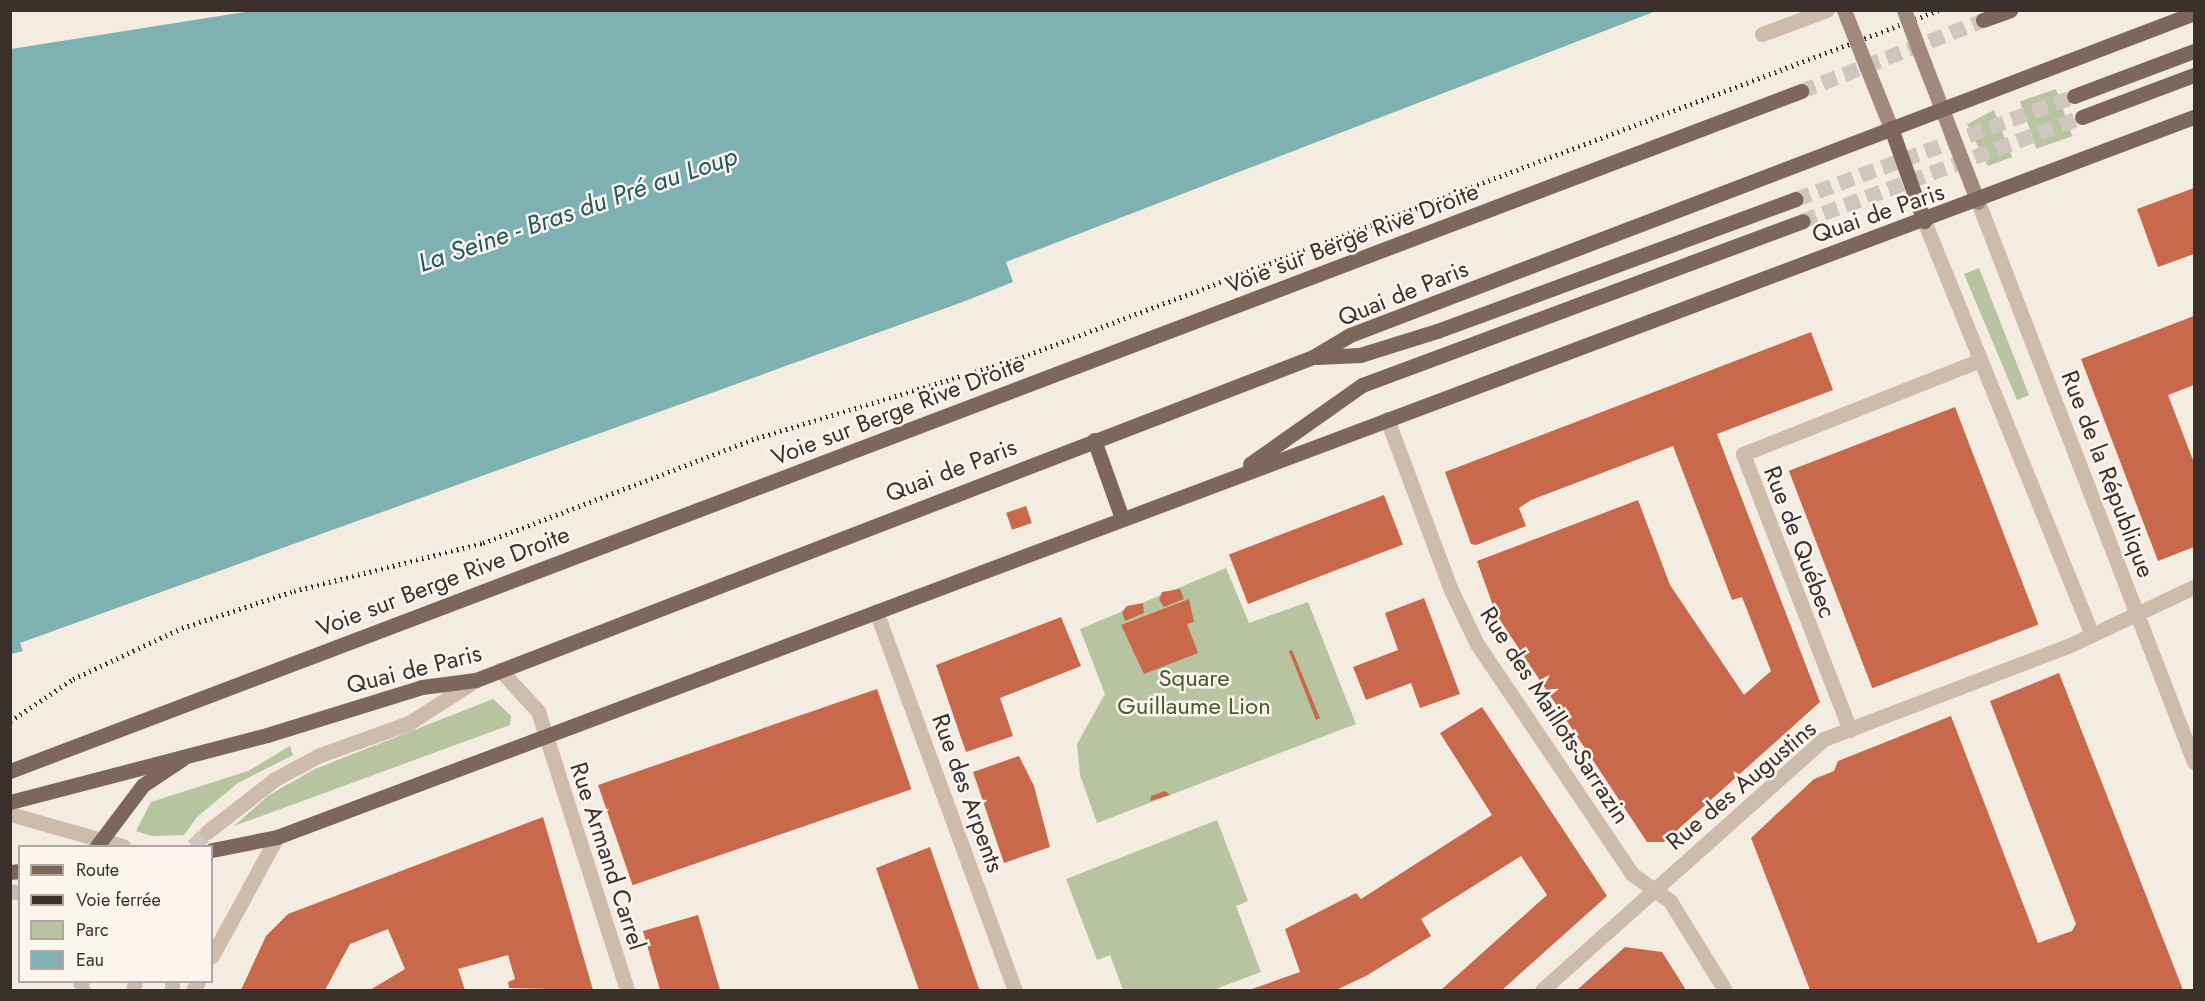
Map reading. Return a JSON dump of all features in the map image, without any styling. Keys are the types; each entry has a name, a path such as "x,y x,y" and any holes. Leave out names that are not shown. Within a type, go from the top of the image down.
{"main road":[{"path":"1844,10 1891,128 1924,221"},
{"path":"1904,10 1978,202"},
{"path":"1983,20 2010,10"},
{"name":"Quai de Paris","path":"10,802 422,687 476,680 1313,357 1350,335 2194,13"},
{"path":"2074,96 2194,51"},
{"path":"2082,117 2194,75"},
{"name":"Voie sur Berge Rive Droite","path":"10,771 1801,91"},
{"name":"Quai de Paris","path":"213,850 277,837 1233,476 1978,202 2194,117"},
{"path":"1313,357 1360,355 1437,331 1796,199"},
{"path":"1233,476 1362,385 1802,221"},
{"path":"1094,440 1122,518"},
{"path":"99,843 143,785 192,752"}],"street":[{"path":"1762,34 1827,10"},
{"name":"Rue de la République","path":"1978,202 2121,563 2136,614 2194,762"},
{"path":"1924,221 2092,634"},
{"name":"Rue de Québec","path":"1850,730 1743,454 1980,360"},
{"name":"Rue des Maillots-Sarrazin","path":"1387,419 1451,590 1477,644 1623,861 1652,889 1670,901 1725,990"},
{"name":"Rue des Augustins","path":"1542,990 1652,889 1824,739 2092,634 2194,588"},
{"name":"Rue des Arpents","path":"876,611 1015,990"},
{"name":"Rue Armand Carrel","path":"500,670 538,711 627,990"},
{"path":"207,831 274,779 320,755 410,723 476,680"},
{"path":"10,814 99,843 115,845"},
{"path":"213,954 277,837"}],"green space":[{"path":"2056,89 2072,136 2036,149 2020,101"},
{"path":"1994,110 2012,157 1988,166 1967,124"},
{"path":"1979,268 2029,395 2017,400 1964,274"},
{"name":"Square Guillaume Lion","path":"1226,568 1249,623 1308,602 1356,724 1097,823 1080,775 1077,744 1105,694 1080,629"},
{"path":"493,699 511,716 510,725 234,826 269,795 315,769"},
{"path":"290,746 293,755 238,783 197,817 184,835 152,836 136,831 151,802 248,771"},
{"path":"1217,820 1248,901 1236,906 1261,972 1213,990 1123,990 1110,955 1097,960 1066,879"}],"water":[{"name":"La Seine - Bras du Pré au Loup","path":"257,10 1656,11 1006,262 1013,282 960,303 20,643 23,651 11,654 11,49"}],"building":[{"path":"2194,188 2194,254 2158,267 2137,209"},
{"path":"2194,316 2194,385 2168,395 2194,463 2194,547 2158,561 2081,359"},
{"path":"1811,332 1833,390 1717,434 1820,702 1664,842 1647,842 1496,614 1477,561 1638,500 1670,585 1744,695 1771,671 1742,597 1732,600 1673,446 1531,500 1519,508 1526,526 1476,545 1471,544 1445,472"},
{"path":"1955,407 2038,625 1872,688 1789,471"},
{"path":"1384,495 1403,544 1248,604 1229,554"},
{"path":"1026,506 1032,523 1012,530 1006,513"},
{"path":"1180,589 1184,599 1164,607 1159,600 1162,592"},
{"path":"1424,598 1460,694 1420,708 1411,683 1366,700 1353,667 1398,650 1385,613"},
{"path":"1189,599 1194,622 1187,624 1198,653 1144,674 1121,625"},
{"path":"1143,603 1144,613 1125,621 1122,612 1127,606"},
{"path":"1061,617 1081,666 1000,698 1013,736 966,752 936,665"},
{"path":"1292,650 1320,718 1316,720 1289,651"},
{"path":"2059,673 2183,990 1810,990 1751,838 1814,779 1834,771 1838,761 1951,716 2038,943 2072,931 2076,924 1990,701"},
{"path":"877,689 912,789 633,885 598,785"},
{"path":"1482,707 1607,896 1502,990 1442,989 1547,895 1521,856 1421,919 1431,936 1366,976 1336,990 1249,990 1300,972 1285,929 1356,893 1361,899 1492,815 1440,733"},
{"path":"1019,756 1034,786 1050,847 1004,863 973,772"},
{"path":"1165,791 1170,795 1150,801 1151,796"},
{"path":"543,817 593,990 509,988 508,982 515,979 508,955 458,969 465,990 370,990 405,969 388,929 350,944 325,990 241,990 266,936 288,914"},
{"path":"930,847 980,990 919,990 876,868"},
{"path":"698,915 720,990 660,990 643,931"},
{"path":"1625,947 1662,952 1686,990 1577,990"}],"tunnel":[{"path":"1801,91 1983,20"},
{"path":"1796,199 2074,96"},
{"path":"1802,221 2082,117"},
{"path":"194,845 207,832"}],"railway":[{"path":"10,721 73,679 182,628 294,591 483,543 757,438 1017,359 1939,10"}]}
